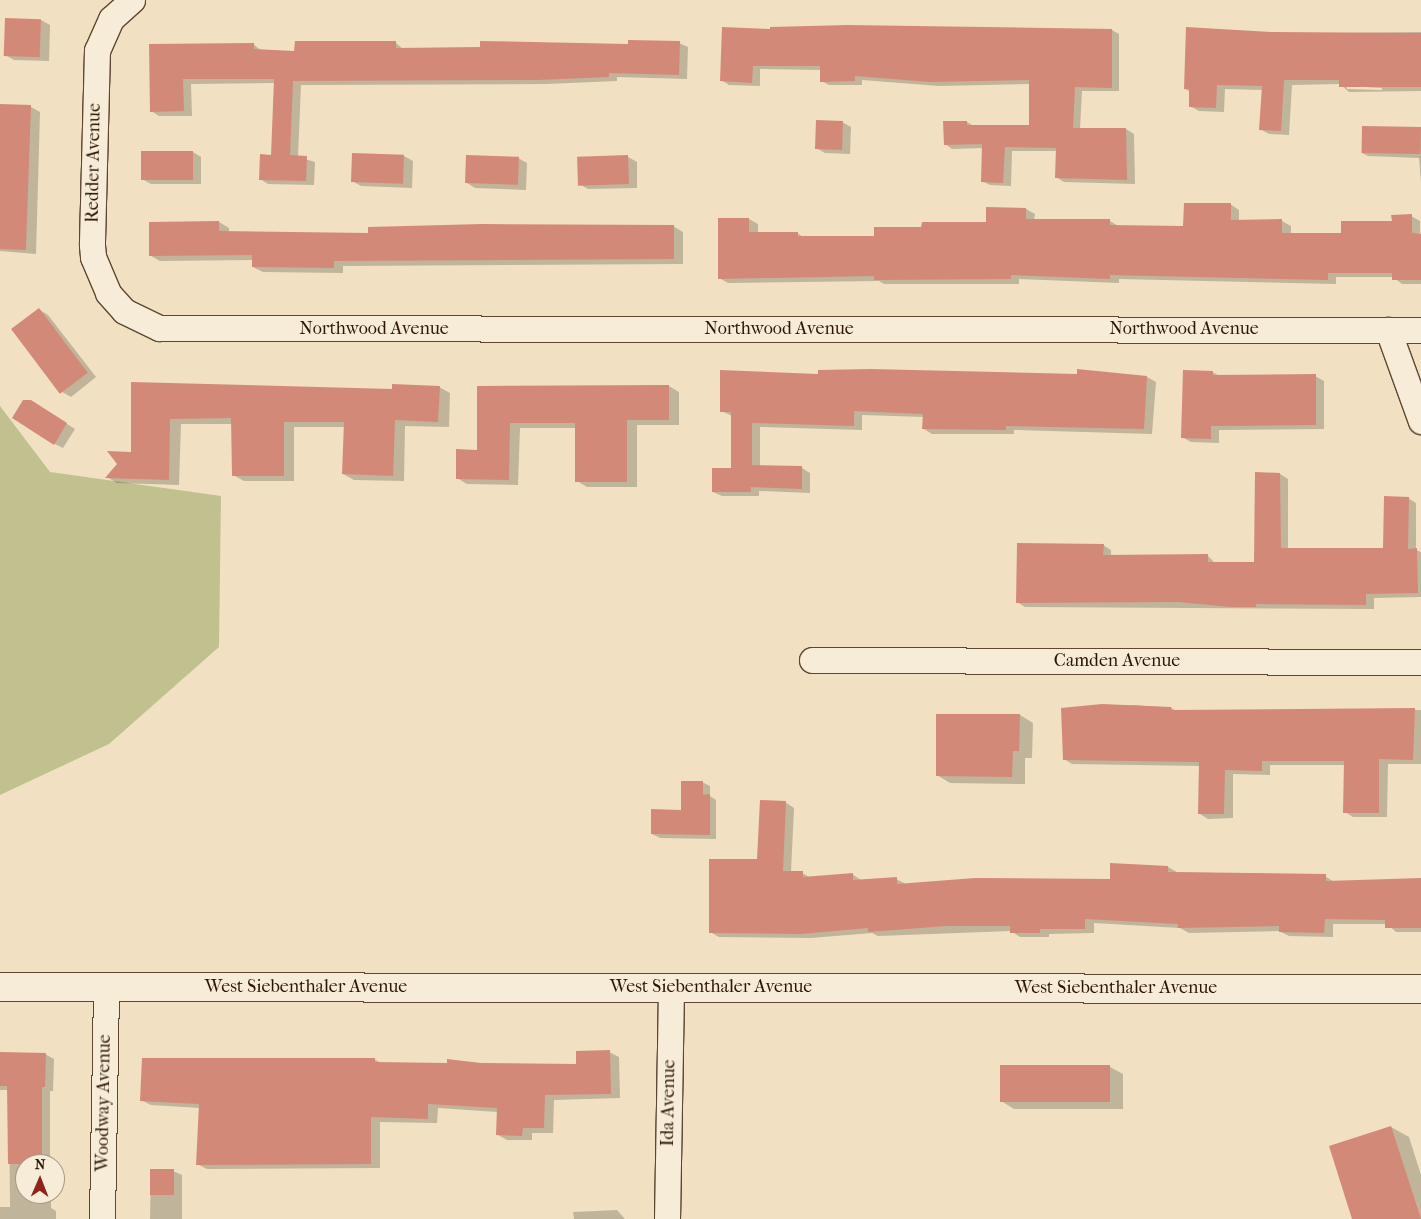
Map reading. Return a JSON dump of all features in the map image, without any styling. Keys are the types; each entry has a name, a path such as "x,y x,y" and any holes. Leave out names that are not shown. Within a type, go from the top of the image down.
{"main road":[{"name":"West Siebenthaler Avenue","path":"0,987 1421,989"}],"street":[{"name":"Redder Avenue","path":"132,0 111,19 97,50 92,245 96,265 108,293 139,321"},
{"name":"Northwood Avenue","path":"139,321 175,330 1421,330"},
{"path":"1388,330 1421,421"},
{"name":"Camden Avenue","path":"812,660 1421,662"},
{"name":"Woodway Avenue","path":"102,1219 106,987"},
{"name":"Ida Avenue","path":"667,1219 671,987"}],"green space":[{"path":"0,406 50,472 221,496 219,647 109,744 0,795"}],"building":[{"path":"5,18 41,19 40,57 4,56"},
{"path":"848,25 1112,29 1112,88 1075,87 1073,128 1126,128 1127,180 1055,178 1056,148 1005,147 1003,183 981,182 982,144 944,145 943,121 967,121 967,125 1029,125 1029,80 930,82 855,76 855,81 820,82 820,66 753,66 752,83 720,81 722,27 770,29 770,27"},
{"path":"1186,27 1271,32 1421,33 1421,87 1339,87 1339,80 1284,80 1281,131 1259,130 1262,86 1217,85 1216,108 1189,107 1189,89 1184,89"},
{"path":"628,40 680,41 679,75 609,73 609,77 537,80 293,81 290,155 307,156 306,181 259,180 260,154 271,155 274,79 183,79 184,111 150,112 149,44 254,43 254,49 294,51 295,41 396,41 396,48 480,47 480,41 628,44"},
{"path":"0,104 31,105 26,250 0,249"},
{"path":"816,120 843,121 842,150 815,149"},
{"path":"1362,126 1421,127 1421,154 1362,153"},
{"path":"141,151 193,151 193,180 141,180"},
{"path":"352,153 404,155 403,184 351,182"},
{"path":"466,155 519,157 518,185 465,183"},
{"path":"628,155 629,184 578,186 577,157"},
{"path":"1184,203 1231,203 1231,220 1282,219 1282,233 1341,233 1341,221 1392,221 1391,215 1412,214 1412,233 1421,234 1421,280 1392,280 1392,273 1328,273 1328,280 1110,275 1110,279 1011,275 1011,279 874,280 874,276 718,279 718,218 749,218 749,232 798,232 798,236 874,236 874,227 921,227 922,222 986,222 986,207 1026,208 1026,219 1110,219 1110,225 1183,226"},
{"path":"219,221 219,231 368,233 368,227 482,224 674,225 674,259 334,261 334,268 252,267 252,255 149,256 149,222"},
{"path":"39,308 88,373 60,394 11,329"},
{"path":"871,369 1077,374 1077,369 1147,376 1144,429 1006,426 1006,430 922,429 923,414 854,411 854,426 752,423 752,465 802,466 802,489 751,487 751,492 712,492 712,468 731,468 731,412 720,412 720,370 818,374 818,370"},
{"path":"1183,370 1213,371 1213,375 1316,374 1316,425 1211,426 1211,439 1181,438"},
{"path":"131,382 392,389 392,384 440,386 438,422 395,420 393,476 342,474 344,422 284,422 284,476 232,476 231,418 170,419 169,480 105,478 117,464 107,451 131,452"},
{"path":"669,385 669,420 627,420 627,482 575,482 575,423 510,423 509,480 456,479 456,449 477,450 477,386"},
{"path":"23,400 31,400 67,423 54,445 12,418"},
{"path":"1255,472 1280,473 1281,548 1383,548 1384,496 1409,497 1408,549 1417,548 1418,593 1366,594 1366,605 1256,604 1256,607 1231,607 1178,602 1016,603 1017,543 1104,544 1103,555 1208,554 1208,562 1254,562"},
{"path":"1102,704 1171,707 1172,710 1415,708 1413,760 1379,759 1379,813 1343,813 1344,761 1262,761 1262,771 1225,770 1224,814 1198,814 1199,762 1063,760 1061,708"},
{"path":"936,714 1020,714 1019,751 1013,751 1012,777 936,776"},
{"path":"681,781 703,781 703,795 710,794 710,835 651,834 651,809 681,810"},
{"path":"760,800 786,801 783,871 803,871 803,877 853,873 853,880 897,877 897,884 975,878 1110,879 1110,863 1168,866 1168,872 1326,874 1326,881 1421,878 1421,928 1385,928 1385,920 1325,919 1324,933 1279,932 1279,926 1178,928 1178,924 1085,919 1085,929 1040,929 1040,933 1010,933 1010,926 946,926 868,932 868,928 801,934 709,933 709,859 757,859"},
{"path":"610,1050 611,1094 545,1095 544,1128 523,1128 522,1136 496,1135 497,1108 428,1104 428,1119 371,1117 371,1164 196,1165 199,1104 140,1101 142,1058 375,1058 375,1062 447,1063 447,1059 481,1063 576,1064 576,1051"},
{"path":"0,1052 46,1053 45,1087 42,1087 42,1154 15,1154 15,1164 8,1164 7,1086 0,1086"},
{"path":"1000,1065 1110,1065 1110,1102 1000,1102"},
{"path":"1391,1126 1421,1219 1352,1219 1329,1146"},
{"path":"150,1169 174,1169 174,1195 150,1195"}]}
